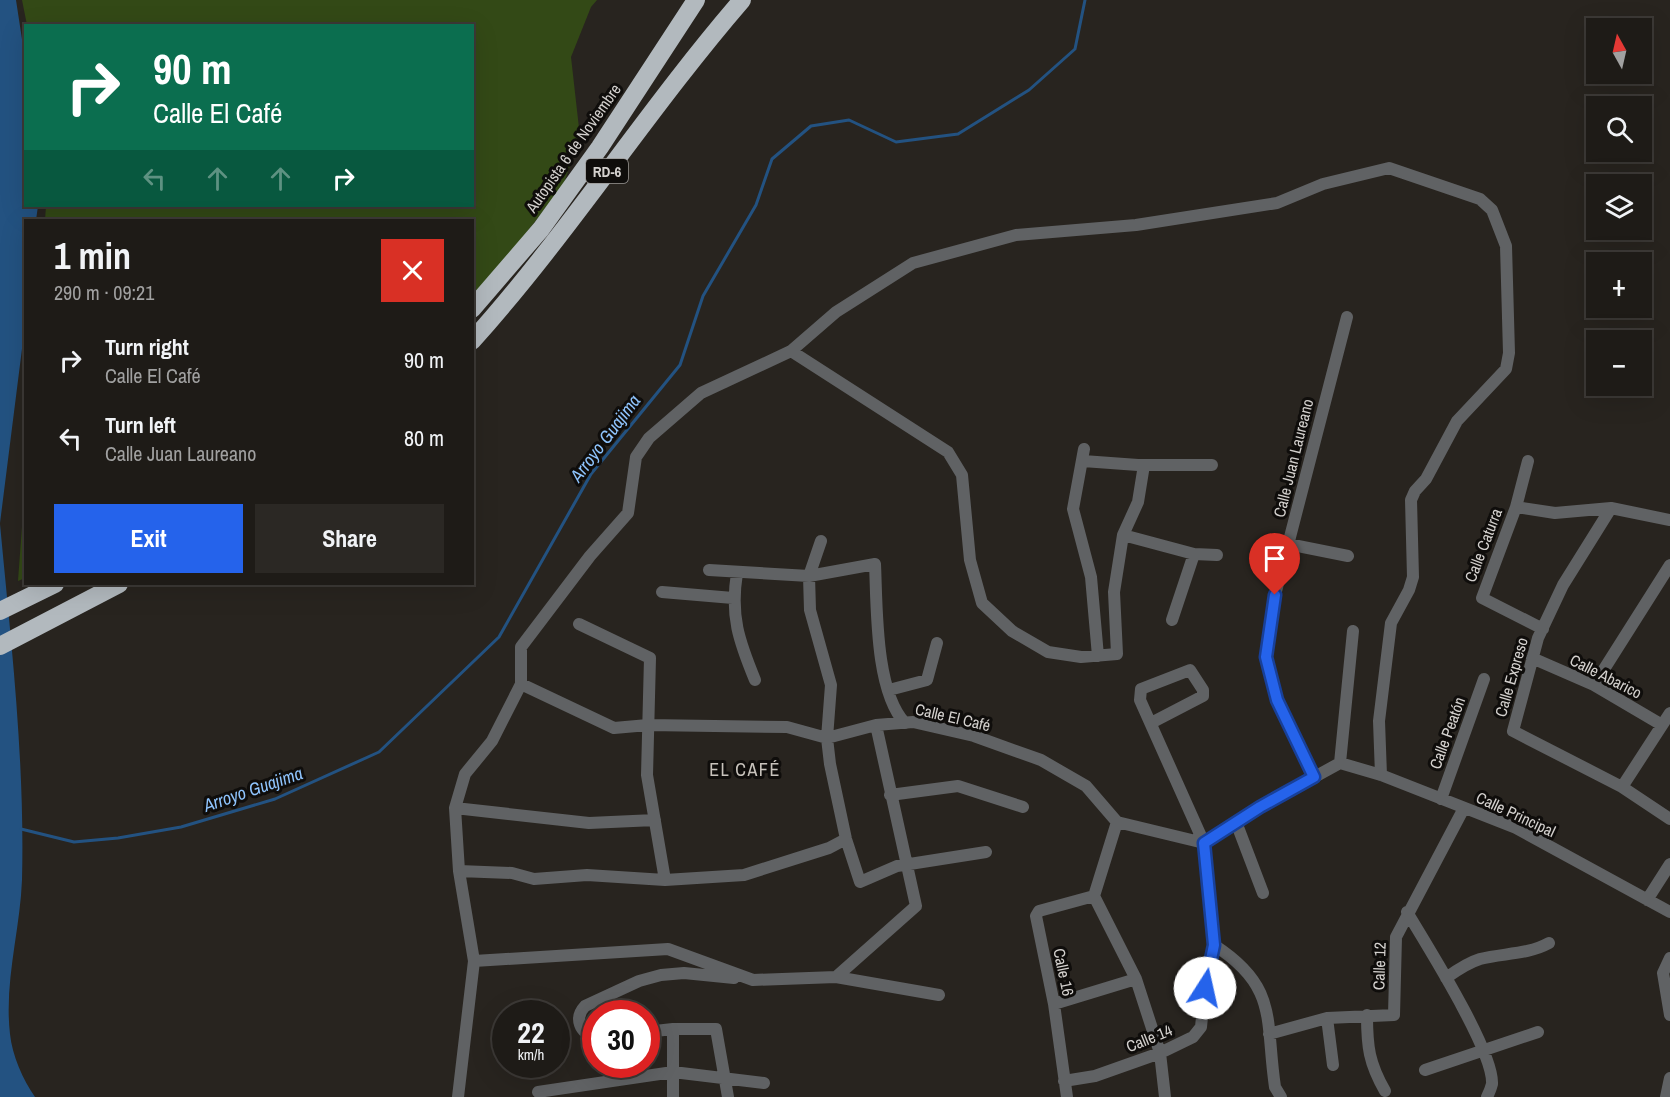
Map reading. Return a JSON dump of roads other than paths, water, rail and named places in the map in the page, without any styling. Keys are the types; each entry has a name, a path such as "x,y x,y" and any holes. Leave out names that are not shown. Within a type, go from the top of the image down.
{"highway":[{"name":"Autopista 6 de Noviembre","path":"474,307 548,220 600,147 696,0"},
{"name":"RD-6","path":"474,339 512,297 658,104 742,0"},
{"path":"0,646 116,585"},
{"path":"0,611 50,586"}],"street":[{"path":"458,1097 474,961 459,871 455,808 465,774 492,741 522,684 521,647 590,556 628,513 636,457 649,438 701,393 790,351 836,312 913,263 1016,235 1136,225 1276,202 1323,184 1389,168 1479,199 1492,210 1506,246 1509,353 1506,369 1457,421 1426,479 1415,491 1411,500 1413,577 1409,590 1391,623 1379,721 1381,775"},
{"name":"Calle Juan Laureano","path":"1314,777 1277,700 1266,657 1275,595 1347,316"},
{"path":"790,351 948,452 962,475 970,560 982,603 1012,631 1048,652 1081,657 1117,654 1119,650 1114,592 1123,535 1138,502 1144,465"},
{"path":"1098,656 1091,577 1073,509 1083,455 1144,465 1212,465"},
{"path":"1528,461 1516,507 1555,513 1611,508 1670,520"},
{"name":"Calle Caturra","path":"1516,507 1482,598 1543,629"},
{"name":"Calle Expreso","path":"1611,508 1563,585 1543,629 1514,731 1622,787 1670,819"},
{"path":"1123,535 1194,554 1217,555"},
{"path":"821,541 809,576 810,610 831,685 827,738 846,839 860,882 897,866 986,852"},
{"path":"1288,544 1348,556"},
{"path":"1172,620 1194,554"},
{"path":"708,570 809,576 874,564 880,654 893,711 904,723"},
{"path":"1594,685 1670,565"},
{"path":"737,573 733,598 737,636 755,680"},
{"path":"662,592 733,598"},
{"path":"579,624 650,658 647,775 665,880"},
{"path":"1165,1097 1160,1053 1136,979 1094,896 1117,822 1204,843 1236,822 1340,763 1353,631"},
{"path":"889,690 927,680 937,643"},
{"name":"Calle Abarico","path":"1533,658 1594,685 1662,725"},
{"name":"Calle 14","path":"1064,1081 1095,1076 1160,1053 1193,1037 1201,1027 1207,968 1214,945 1204,843 1140,700 1141,689 1190,670 1203,690 1203,696 1151,723"},
{"name":"Calle Peatón","path":"1441,799 1484,679"},
{"path":"522,684 614,728 648,725 788,727 827,738"},
{"path":"1622,787 1670,713"},
{"name":"Calle El Café","path":"827,738 876,725 914,722 974,736 1041,760 1086,786 1117,822"},
{"path":"836,976 916,906 876,725"},
{"name":"Calle Principal","path":"1340,763 1381,775 1516,828 1670,912"},
{"path":"890,795 958,786 1023,807"},
{"path":"455,808 589,823 655,820"},
{"name":"Calle 12","path":"1269,1034 1327,1018 1394,1015 1396,937 1407,912 1464,808"},
{"path":"1236,822 1263,893"},
{"path":"459,871 512,873 534,879 587,875 665,880 744,875 829,848 846,839"},
{"path":"1647,900 1670,864"},
{"name":"Calle 16","path":"1066,1097 1054,1004 1036,916 1039,911 1094,896"},
{"path":"1407,912 1446,978 1483,1051 1492,1084 1487,1097"},
{"path":"1446,978 1465,965 1480,959 1522,953 1549,943"},
{"path":"1214,945 1232,956 1255,979 1263,999 1275,1087 1281,1097"},
{"path":"474,961 669,949 753,980"},
{"path":"1670,958 1663,974 1670,1015"},
{"path":"598,1000 639,981 684,973 753,980 836,976 939,995"},
{"path":"1054,1004 1136,979"},
{"path":"582,1009 578,1013 577,1020 582,1028"},
{"path":"1367,1015 1367,1048 1372,1069 1385,1092"},
{"path":"1327,1018 1333,1065"},
{"path":"673,1029 673,1097"},
{"path":"660,1030 716,1029 728,1097"},
{"path":"1425,1070 1538,1032"},
{"path":"538,1092 673,1072 765,1083"},
{"path":"1666,1097 1670,1078"}],"water":[{"path":"0,0 16,0 24,52 24,207 38,207 36,219 24,219 24,333 0,523"},
{"path":"0,524 16,702 22,835 21,899 9,995 9,1015 11,1042 16,1059 35,1097 0,1097"}],"waterway":[{"name":"Arroyo Guajima","path":"21,829 74,842 118,838 181,827 275,799 379,752 499,637 591,474 680,365 703,296 756,205 772,159 811,126 849,120 896,142 958,134 1029,90 1075,49 1085,0"}],"district":[{"name":"EL CAFÉ","path":"745,769"}]}
